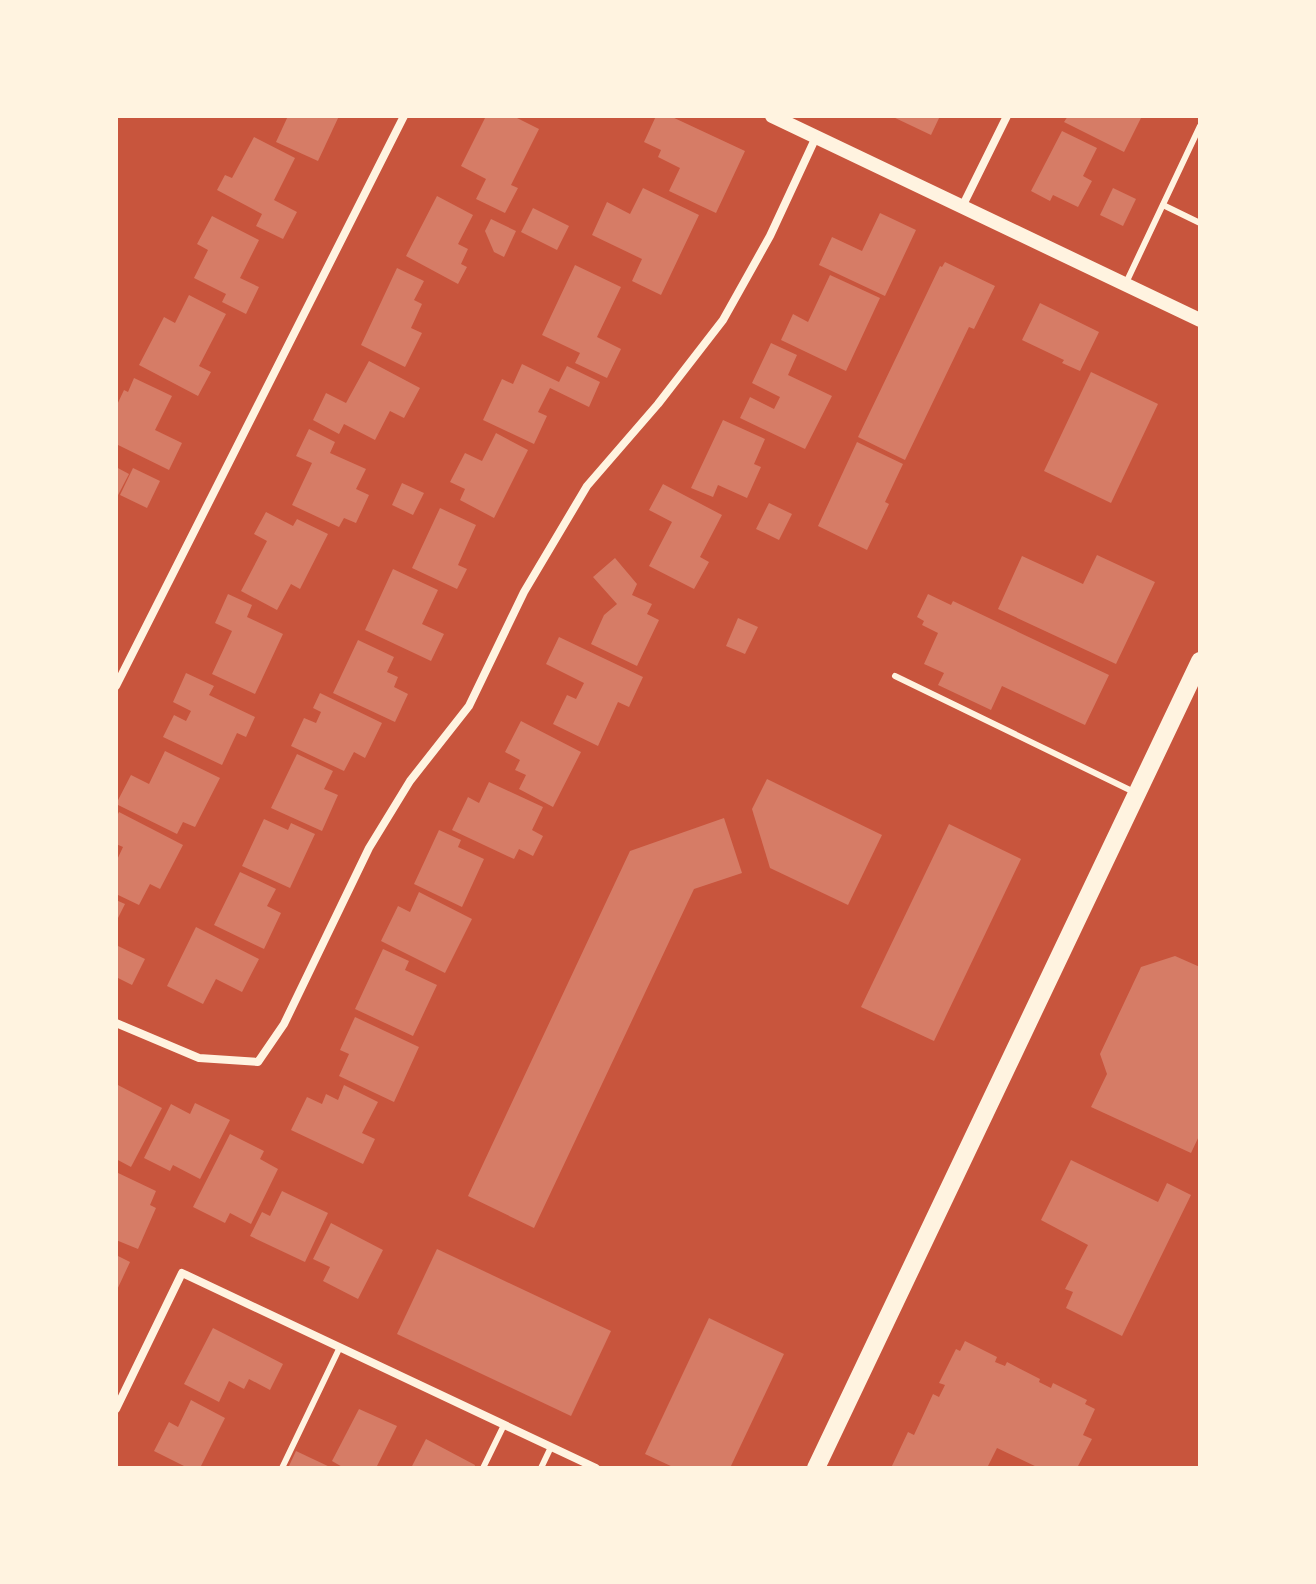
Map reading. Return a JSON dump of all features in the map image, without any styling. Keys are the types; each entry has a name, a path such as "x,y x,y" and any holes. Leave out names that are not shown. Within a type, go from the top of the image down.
{"main road":[{"path":"816,1468 1200,661"}],"street":[{"path":"116,686 404,116"},
{"path":"772,116 1200,320"},
{"path":"962,207 1007,116"},
{"path":"116,1023 199,1058 258,1062 284,1024 369,848 410,781 469,706 524,592 587,486 658,404 723,320 770,236 816,137"},
{"path":"116,1409 182,1273 596,1468"}],"lane":[{"path":"1125,285 1200,126"},
{"path":"1163,205 1200,223"},
{"path":"895,676 1137,794"},
{"path":"282,1468 340,1347"},
{"path":"483,1468 504,1425"},
{"path":"541,1468 551,1447"}],"building":[{"path":"288,116 339,116 318,161 276,142"},
{"path":"486,116 513,116 539,129 511,185 518,188 505,213 476,199 486,179 461,166"},
{"path":"656,116 670,116 745,151 716,213 669,191 680,168 658,157 661,150 644,142"},
{"path":"891,116 940,116 931,135"},
{"path":"1068,116 1142,116 1124,152 1064,122"},
{"path":"1062,131 1097,148 1083,176 1092,181 1078,207 1053,195 1050,201 1031,191"},
{"path":"254,137 295,158 274,200 297,212 283,239 256,226 262,214 217,190 225,175 232,178"},
{"path":"643,188 699,215 661,295 632,281 642,259 592,235 607,202 630,214"},
{"path":"1113,188 1136,199 1123,226 1100,215"},
{"path":"437,196 473,215 458,244 468,249 461,264 467,267 458,284 406,256"},
{"path":"533,208 569,226 557,250 521,232"},
{"path":"880,213 916,230 885,296 819,265 832,237 862,251"},
{"path":"212,216 259,240 240,278 259,287 246,314 222,302 226,294 194,278 208,250 197,244"},
{"path":"491,219 516,231 504,257 494,252 485,231"},
{"path":"945,262 995,286 974,329 969,327 905,460 858,437 940,266"},
{"path":"575,265 621,287 597,337 621,349 607,378 575,363 580,353 542,335"},
{"path":"397,268 424,281 414,300 422,304 411,328 422,333 405,367 361,345"},
{"path":"830,275 880,298 846,371 781,340 793,314 808,322"},
{"path":"189,295 226,314 199,366 211,372 198,396 139,365 164,317 175,323"},
{"path":"1040,303 1099,332 1080,371 1022,340"},
{"path":"771,343 797,355 788,375 832,396 805,449 740,418 750,397 774,409 780,397 752,383"},
{"path":"369,361 420,388 404,418 390,411 375,440 344,424 339,434 313,420 326,393 346,403"},
{"path":"522,364 559,382 567,366 600,382 589,407 550,388 538,412 547,416 534,444 483,420 502,379 513,384"},
{"path":"1091,372 1158,404 1111,503 1044,471"},
{"path":"134,378 172,396 155,430 182,443 169,470 116,444 116,407"},
{"path":"723,420 765,439 754,464 761,467 747,498 718,485 713,497 691,488"},
{"path":"309,429 335,442 330,453 366,469 356,489 369,495 356,523 344,518 339,527 292,505 312,463 296,456"},
{"path":"496,433 528,450 494,518 460,500 465,489 450,482 465,453 482,461"},
{"path":"857,442 903,464 885,502 889,504 867,550 818,526"},
{"path":"116,467 129,474 116,499"},
{"path":"133,468 160,481 147,508 120,495"},
{"path":"402,483 424,493 413,515 392,505"},
{"path":"663,484 722,515 700,557 709,562 694,589 649,566 672,522 649,510"},
{"path":"769,503 792,514 779,540 756,529"},
{"path":"440,508 476,525 458,565 467,569 457,589 412,568"},
{"path":"266,512 293,526 297,519 328,534 300,589 291,584 277,610 241,591 267,541 254,534"},
{"path":"1097,555 1155,582 1116,664 998,609 1022,556 1083,584"},
{"path":"615,558 637,584 632,595 652,604 647,614 659,620 637,666 591,644 604,615 617,604 593,577"},
{"path":"393,569 438,590 422,624 444,634 431,661 365,630"},
{"path":"228,594 252,605 247,617 283,634 255,694 212,674 232,631 215,623"},
{"path":"928,594 951,605 953,601 1109,675 1085,725 1002,686 991,710 938,685 944,673 924,664 938,633 922,625 924,621 917,617"},
{"path":"738,618 758,627 745,654 726,646"},
{"path":"559,637 643,677 629,707 618,702 598,746 553,724 567,695 576,699 584,683 546,664"},
{"path":"358,640 394,657 387,672 398,677 394,687 408,694 395,722 333,693"},
{"path":"186,673 214,686 209,695 255,717 246,737 237,733 222,765 163,737 174,715 186,721 191,711 173,702"},
{"path":"320,693 382,723 365,758 354,752 344,771 291,746 304,718 316,723 321,712 313,708"},
{"path":"521,721 581,752 553,807 519,789 526,775 515,770 520,760 505,752"},
{"path":"165,751 220,778 195,827 183,822 177,834 116,804 131,775 149,784"},
{"path":"297,754 333,771 324,789 338,795 322,831 271,808"},
{"path":"767,779 882,835 848,905 770,868 752,809"},
{"path":"489,782 543,807 532,830 543,836 533,856 519,849 514,859 452,830 468,797 479,803"},
{"path":"119,812 183,845 160,889 150,884 139,905 116,894 116,862 123,847 116,844 116,818"},
{"path":"724,818 742,873 694,889 534,1228 468,1196 630,851"},
{"path":"264,819 288,830 291,823 315,834 290,888 242,866"},
{"path":"949,824 1021,859 934,1041 861,1007"},
{"path":"439,830 461,840 458,847 484,859 462,907 414,884"},
{"path":"240,872 276,889 267,906 281,913 264,949 214,925"},
{"path":"419,892 472,919 445,973 381,941 398,906 410,912"},
{"path":"116,900 125,904 116,922"},
{"path":"196,927 259,959 242,992 216,979 203,1004 167,986"},
{"path":"116,945 145,959 132,985 116,977"},
{"path":"383,949 409,961 405,970 437,985 413,1036 355,1009"},
{"path":"1175,956 1200,967 1200,1134 1191,1153 1091,1107 1107,1074 1100,1054 1141,967"},
{"path":"355,1017 419,1047 394,1102 339,1076 349,1054 340,1050"},
{"path":"116,1084 162,1108 131,1167 116,1159"},
{"path":"344,1085 378,1102 362,1133 375,1139 363,1164 291,1130 307,1097 322,1104 326,1094 338,1100"},
{"path":"195,1103 230,1120 200,1179 173,1165 170,1171 144,1158 171,1104 190,1114"},
{"path":"230,1134 264,1151 260,1159 278,1169 251,1224 230,1213 225,1223 193,1207"},
{"path":"1071,1160 1158,1202 1167,1183 1191,1195 1122,1336 1066,1308 1073,1292 1065,1289 1088,1245 1041,1220"},
{"path":"116,1172 156,1191 150,1205 156,1208 138,1249 116,1240"},
{"path":"282,1191 328,1213 305,1262 250,1236 262,1212 270,1216"},
{"path":"331,1223 383,1250 358,1299 323,1281 330,1267 313,1259"},
{"path":"437,1249 611,1331 571,1416 397,1334"},
{"path":"116,1255 130,1262 116,1292"},
{"path":"709,1318 784,1354 730,1468 675,1468 645,1454"},
{"path":"213,1328 283,1364 270,1390 249,1379 244,1389 229,1381 219,1402 184,1384"},
{"path":"965,1341 997,1357 995,1362 1005,1366 1007,1362 1051,1388 1053,1383 1087,1400 1085,1404 1095,1409 1083,1435 1092,1439 1077,1468 1039,1468 997,1448 987,1468 891,1468 908,1432 914,1435 933,1394 939,1397 945,1385 939,1383 956,1349 960,1351"},
{"path":"191,1400 225,1418 200,1468 188,1468 154,1451 169,1422 178,1427"},
{"path":"359,1409 397,1426 376,1468 344,1468 332,1461"},
{"path":"426,1439 475,1465 474,1468 411,1468"},
{"path":"296,1451 332,1468 288,1468"}]}
